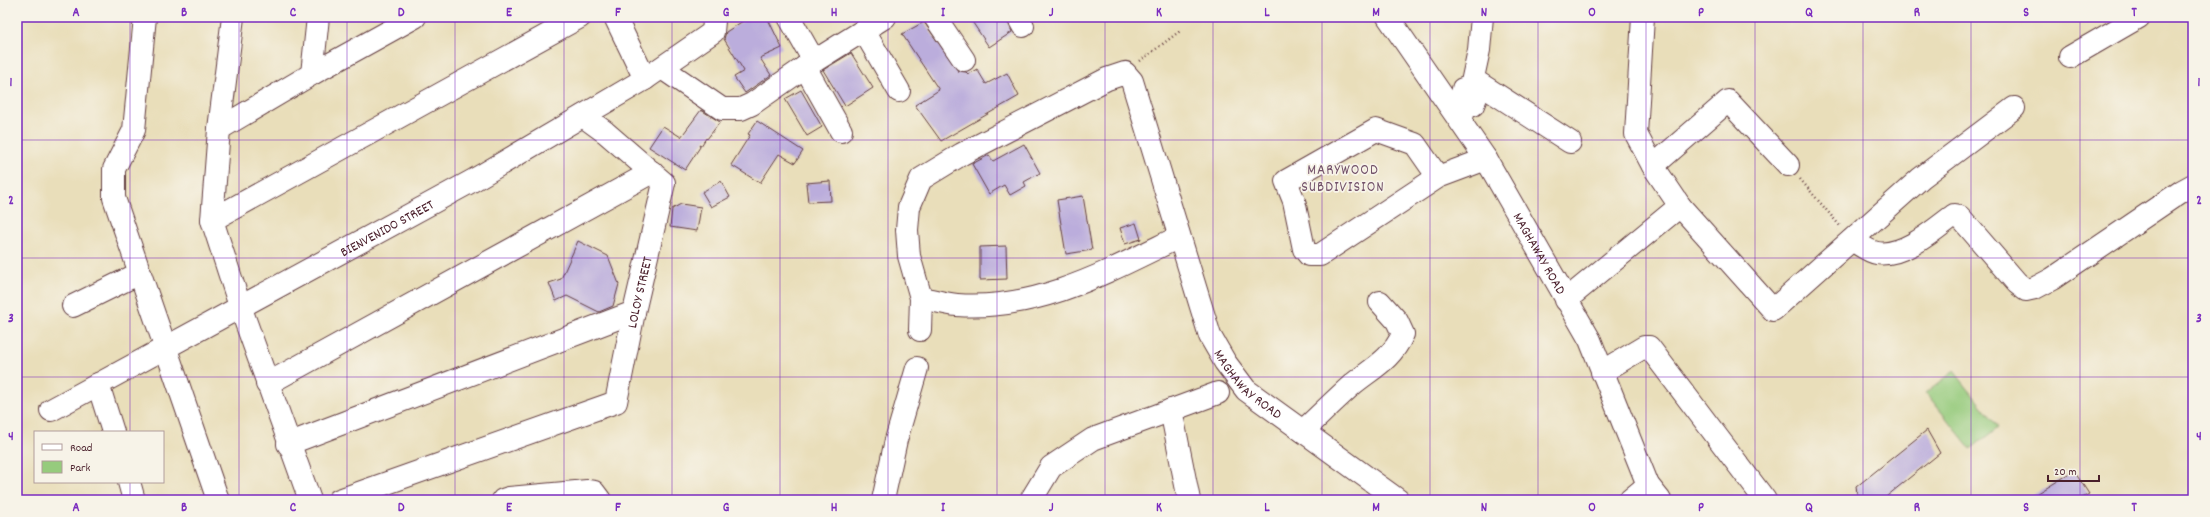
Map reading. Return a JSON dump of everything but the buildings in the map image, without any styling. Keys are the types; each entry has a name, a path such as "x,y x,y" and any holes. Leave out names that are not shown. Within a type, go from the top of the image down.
{"street":[{"path":"145,17 134,130 114,170 114,198 218,500"},
{"path":"233,17 219,129 212,220 267,384 310,500"},
{"path":"312,74 318,17"},
{"path":"219,129 312,74 416,17"},
{"path":"212,220 580,17"},
{"path":"615,17 653,74 722,109 741,109 752,104 871,23 899,91"},
{"path":"789,17 809,64 841,131"},
{"path":"935,17 964,60"},
{"name":"MAGHAWAY ROAD","path":"1388,17 1468,99 1486,159 1590,340 1602,372 1654,492 1630,500"},
{"path":"1482,17 1468,99 1570,142"},
{"path":"1643,17 1636,134 1653,166 1680,206 1773,310 1921,178 2014,108"},
{"path":"2070,57 2139,17"},
{"name":"BIENVENIDO STREET","path":"51,410 472,181 653,74 712,24"},
{"path":"920,330 921,298 909,256 907,230 909,207 921,179 969,150 1107,79 1125,73"},
{"name":"MAGHAWAY ROAD","path":"1125,73 1132,81 1210,336 1225,362 1246,390 1398,500"},
{"path":"1653,166 1728,101 1788,165"},
{"path":"267,384 658,177 583,116"},
{"path":"1438,177 1415,144 1376,130 1286,181 1294,201 1304,249 1309,255 1320,255 1438,177 1486,159"},
{"name":"LOLOY STREET","path":"339,500 616,402 658,177"},
{"path":"1852,240 1876,253 1891,252 1911,246 1954,215 1960,217 2017,284 2026,290 2035,288 2052,279 2193,185"},
{"path":"1566,300 1680,206"},
{"path":"921,298 957,305 1000,304 1033,299 1069,288 1179,237"},
{"path":"73,306 140,273"},
{"path":"1303,431 1354,384 1387,359 1397,347 1403,334 1397,321 1380,302"},
{"path":"288,444 634,312"},
{"path":"1602,372 1644,347 1649,347 1765,500"},
{"path":"883,500 896,440 917,368"},
{"path":"98,384 113,431"},
{"path":"1031,500 1051,468 1093,439 1218,393"},
{"path":"1171,410 1189,500"},
{"path":"129,483 134,500"},
{"path":"503,500 509,498 587,491 594,492 600,500"}],"path":[{"path":"1125,73 1180,30"},
{"path":"1788,165 1852,240"}],"green space":[{"path":"1954,371 1998,427 1971,449 1926,393"}],"district":[{"name":"MARYWOOD SUBDIVISION","path":"1343,178"}]}
